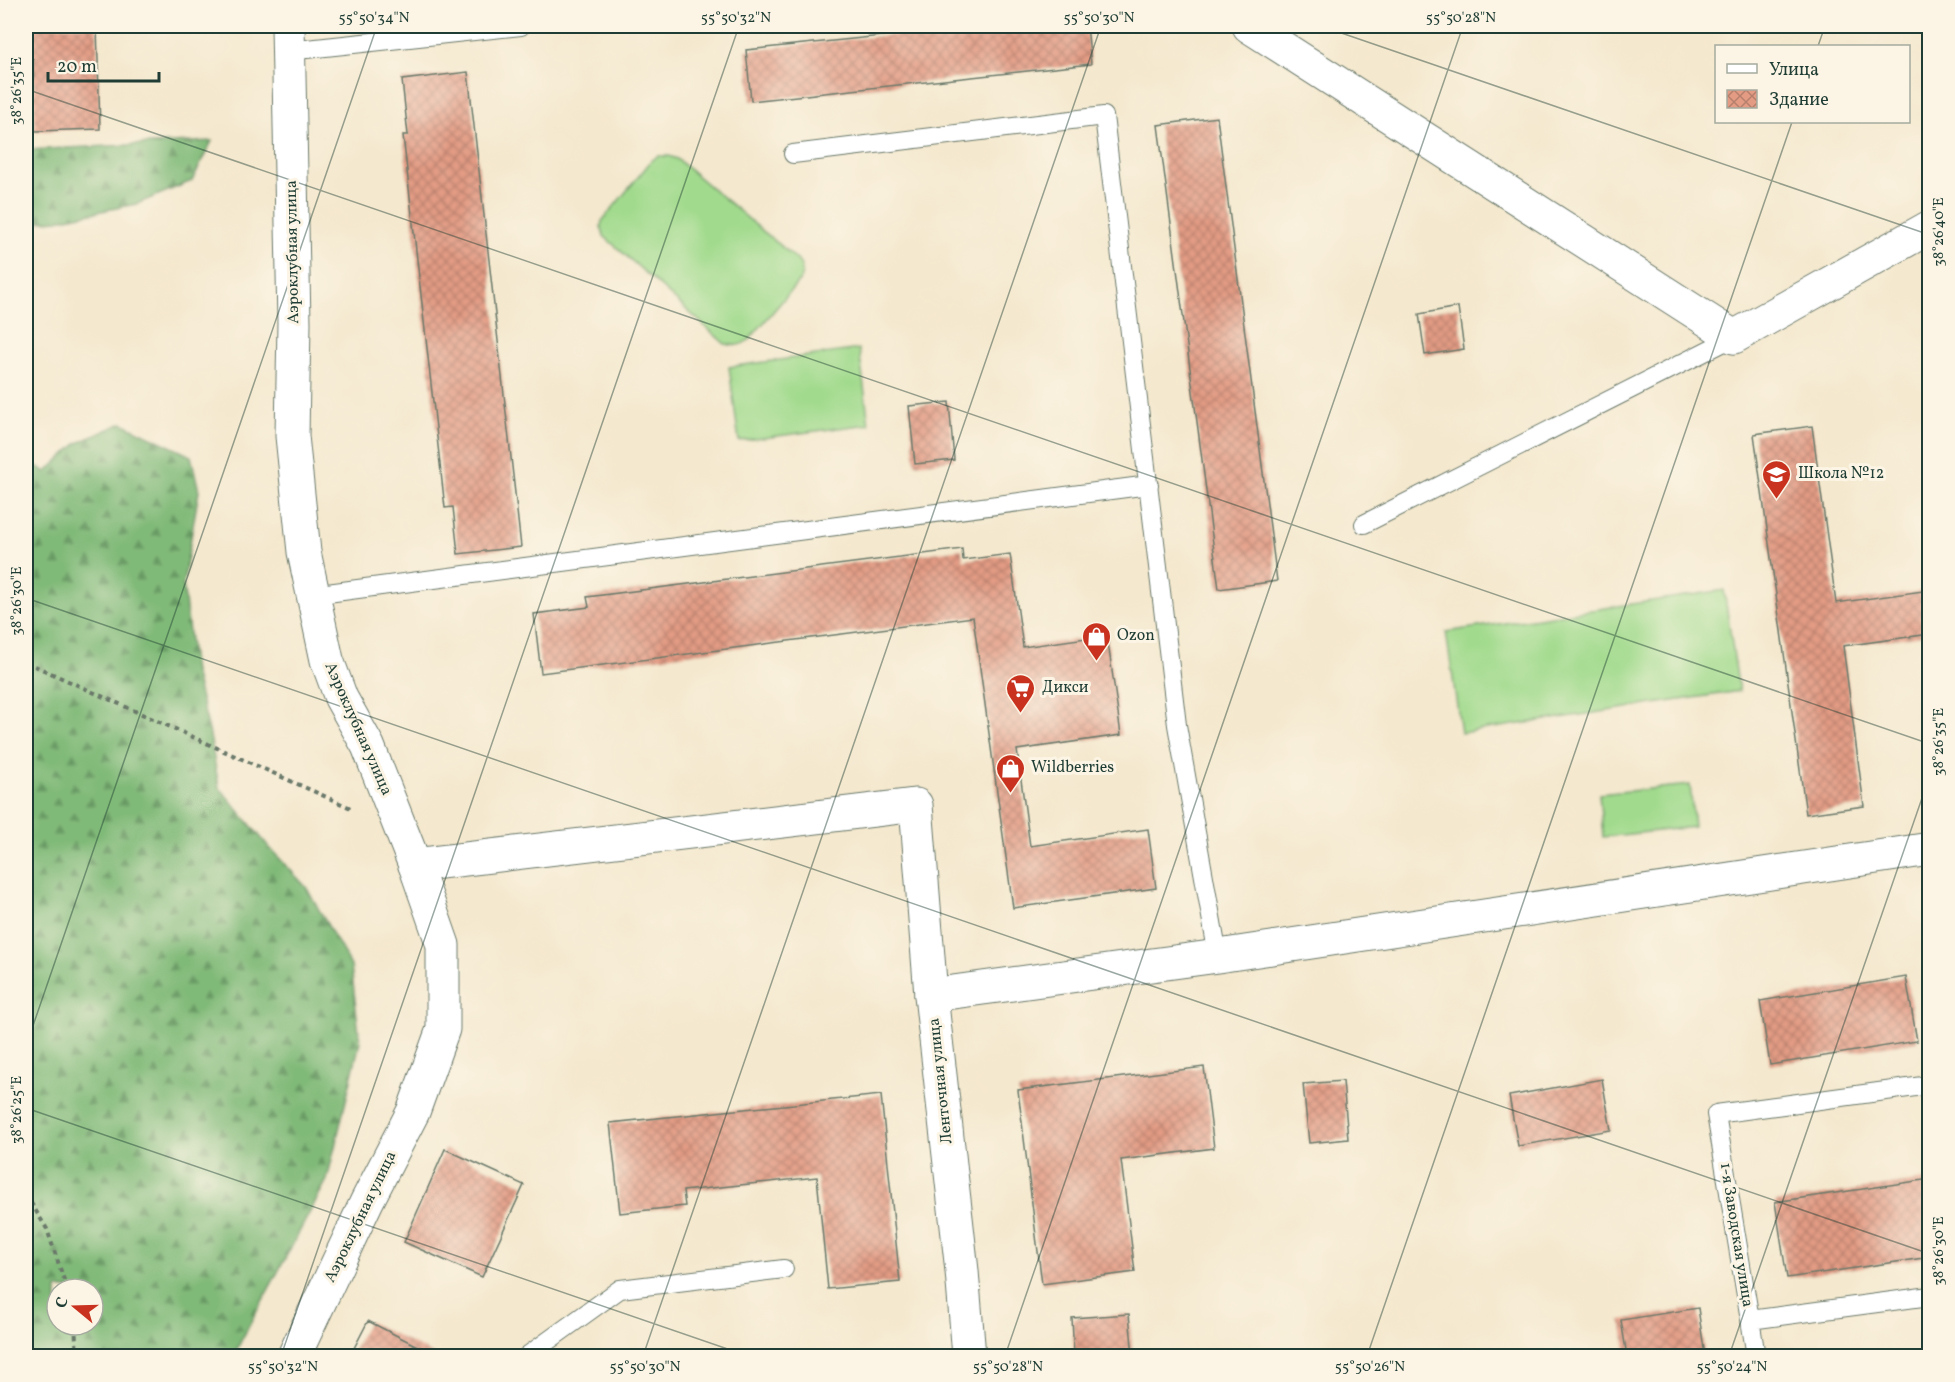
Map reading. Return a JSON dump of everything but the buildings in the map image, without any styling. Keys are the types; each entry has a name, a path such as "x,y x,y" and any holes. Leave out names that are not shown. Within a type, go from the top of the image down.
{"street":[{"path":"1249,26 1734,337 1929,227"},
{"name":"Аэроклубная улица","path":"288,38 294,323 292,436 304,552 327,660 341,698 368,746 415,865 443,945 443,1029 413,1112 367,1201 294,1356"},
{"name":"Ленточная улица","path":"415,865 916,805 931,995 962,1271 969,1356"},
{"path":"931,995 1218,956 1929,849"}],"lane":[{"path":"288,38 521,26"},
{"path":"793,154 1104,116 1178,725 1218,956"},
{"path":"1364,524 1734,337"},
{"path":"312,595 1149,485"},
{"name":"1-я Заводская улица","path":"1756,1356 1716,1114 1929,1085"},
{"path":"527,1356 620,1289 784,1269"},
{"path":"1750,1320 1929,1296"}],"path":[{"path":"26,662 355,810"},
{"path":"26,1195 46,1228 63,1277"},
{"path":"76,1337 77,1356"}],"green space":[{"path":"212,141 192,181 137,204 57,220 26,223 26,150"},
{"path":"658,156 677,159 794,257 800,265 802,273 800,280 749,340 743,343 725,344 604,236 602,221 651,161"},
{"path":"859,349 869,424 739,441 729,367"},
{"path":"122,423 191,456 199,491 183,584 194,672 209,730 219,787 306,887 351,966 360,1042 327,1180 233,1356 26,1356 26,460 46,472 78,443"},
{"path":"1724,590 1739,691 1461,733 1446,632"},
{"path":"1690,785 1694,827 1603,837 1599,794"}],"place":[{"name":"Школа №12","path":"1777,500"},
{"name":"Ozon","path":"1096,662"},
{"name":"Дикси","path":"1021,714"},
{"name":"Wildberries","path":"1010,794"}]}
